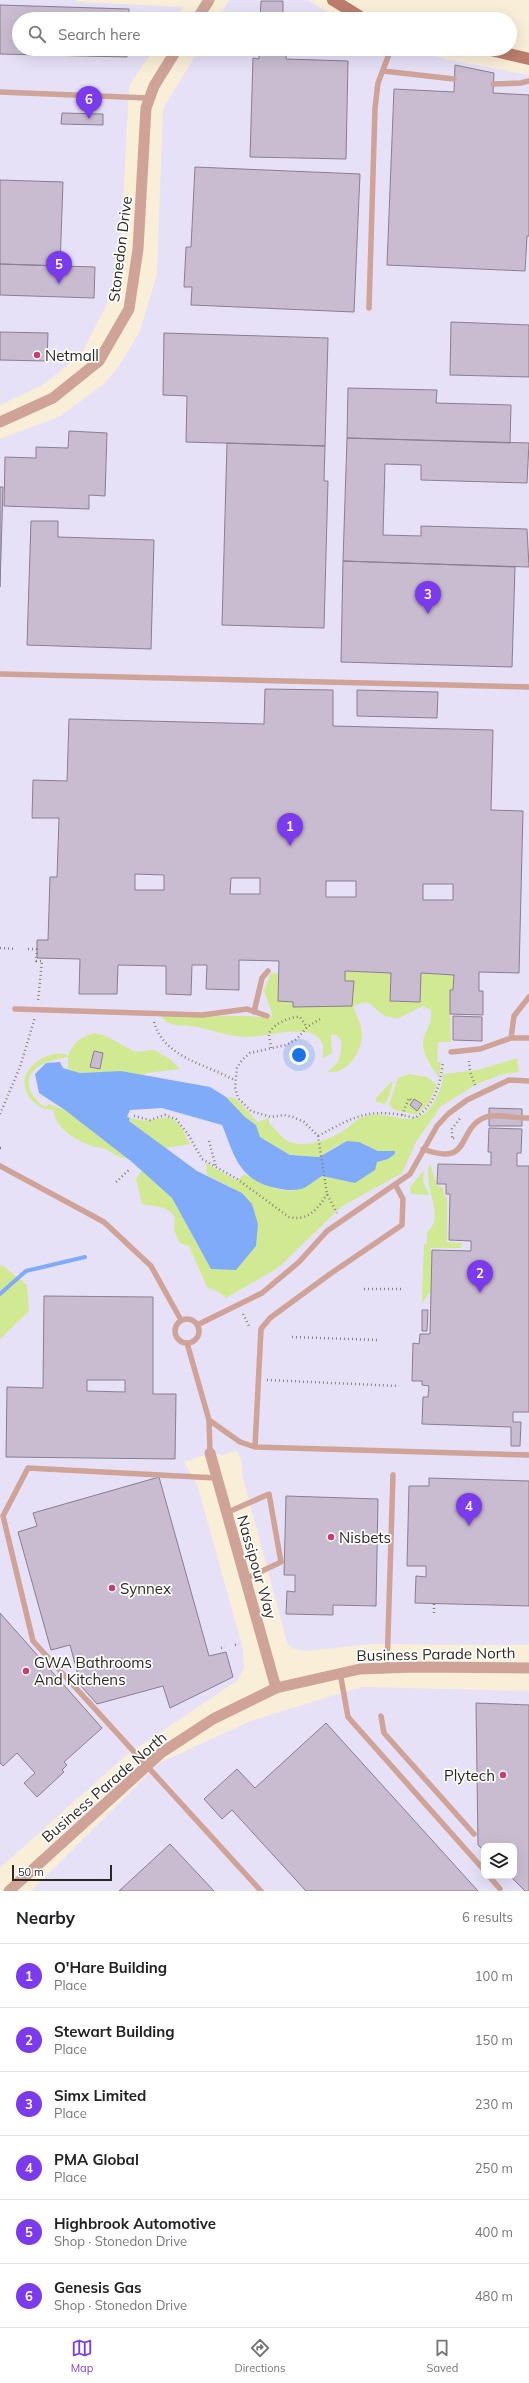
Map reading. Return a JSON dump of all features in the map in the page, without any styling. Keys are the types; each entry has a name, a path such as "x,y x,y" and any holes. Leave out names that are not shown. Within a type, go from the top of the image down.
{"main road":[{"path":"333,0 353,12"},
{"path":"516,56 529,59"}],"street":[{"path":"201,12 209,0"},
{"name":"Stonedon Drive","path":"0,422 53,398 99,361 129,309 138,249 145,119 148,98 173,56"},
{"name":"Nassipour Way","path":"210,1453 244,1580 276,1688"},
{"name":"Business Parade North","path":"9,1891 160,1753 213,1719 276,1688 340,1672 387,1668 529,1668"}],"lane":[{"path":"369,308 375,108 378,83 389,56"},
{"path":"383,71 454,79"},
{"path":"494,84 522,84 529,81"},
{"path":"0,92 148,98"},
{"path":"0,674 529,687"},
{"path":"254,1012 262,978 268,971"},
{"path":"511,1038 514,1016 529,997"},
{"path":"15,1009 202,1015 246,1009 267,1016"},
{"path":"450,1052 480,1049 511,1038 529,1038"},
{"path":"197,1325 262,1293 299,1262 328,1231 396,1186 410,1174 437,1126 448,1114 467,1100 509,1080 529,1081"},
{"path":"423,1149 443,1155 451,1154 458,1150 474,1125 487,1117 529,1118"},
{"path":"0,1166 104,1222 151,1266 181,1320"},
{"path":"255,1447 261,1329 266,1323 365,1248 402,1225 403,1199 396,1186"},
{"path":"189,1319 197,1325 198,1337 192,1342 187,1343 181,1341 175,1336 175,1328 181,1320 189,1319"},
{"path":"187,1343 209,1420 210,1453"},
{"path":"209,1420 240,1442 255,1447 529,1455"},
{"path":"216,1478 28,1468 3,1516 33,1641 148,1765 261,1891"},
{"path":"387,1668 393,1475"},
{"path":"226,1513 269,1494 281,1562 244,1580"},
{"path":"340,1672 348,1717 481,1867"},
{"path":"381,1716 384,1733 474,1834"},
{"path":"492,1879 500,1889"}],"path":[{"path":"0,948 15,949"},
{"path":"0,1114 23,1060 36,1010 42,961 36,961 37,949 28,949"},
{"path":"152,1014 158,1032 171,1048 191,1061 235,1081"},
{"path":"271,1048 269,1034 273,1028 289,1018 300,1017 307,1027"},
{"path":"320,1020 307,1027 292,1042 250,1053 242,1060 235,1081 238,1098 243,1105 251,1111 270,1116 284,1115 304,1122 318,1136 327,1194 337,1213"},
{"path":"318,1136 348,1120 383,1111 415,1118 431,1104 440,1081 443,1062"},
{"path":"469,1062 470,1071 475,1085"},
{"path":"402,1115 409,1098 412,1101"},
{"path":"454,1138 452,1139 451,1136 452,1129 463,1114"},
{"path":"134,1116 150,1120 165,1115 176,1119 188,1134 202,1159 236,1179 289,1217 297,1219 307,1216 322,1203 327,1194"},
{"path":"209,1141 216,1167"},
{"path":"116,1182 130,1169"},
{"path":"364,1289 401,1289"},
{"path":"243,1314 249,1326"},
{"path":"292,1336 379,1340"},
{"path":"258,1380 399,1386"},
{"path":"434,1604 434,1613"},
{"path":"221,1648 225,1647"}],"shaded area":[{"path":"0,0 76,0 77,2 183,7 180,12 12,12 12,56 149,56 129,86 119,280 82,353 43,385 0,405"},
{"path":"229,0 308,0 327,12 222,12"},
{"path":"195,56 434,56 529,75 529,1645 373,1644 305,1651 292,1648 287,1642 242,1474 242,1462 237,1451 221,1455 210,1453 184,1462 197,1484 243,1649 244,1668 238,1680 125,1756 0,1868 0,439 59,417 104,384 119,366 140,331 157,274 163,109"},
{"path":"362,1687 529,1691 529,1891 31,1891 159,1763 253,1720"}],"green space":[{"path":"345,971 391,973 390,1001 420,1002 421,973 454,975 453,990 450,990 451,1042 438,1042 437,1062 441,1062 439,1078 427,1059 423,1048 424,1037 430,1022 431,1010 423,1006 397,1019 384,1015 372,1005 367,1003 353,1006 359,1020 362,1035 359,1049 352,1061 347,1066 334,1072 327,1072 337,1062 341,1050 341,1040 335,1034 331,1035 332,1053 322,1059 323,1045 318,1037 309,1033 283,1032 241,1037 191,1026 173,1025 166,1022 161,1016 246,1016 271,1018 272,1013 264,991 271,973 278,973 278,1001 293,1002 293,1007 352,1006 354,981 345,981"},
{"path":"95,1033 108,1037 135,1052 154,1050 171,1060 180,1069 147,1073 144,1075 121,1071 80,1073 68,1069 68,1057 56,1059 38,1067 30,1077 30,1088 35,1099 45,1107 49,1104 65,1110 128,1158 121,1157 105,1149 89,1145 70,1135 60,1126 54,1110 43,1108 35,1104 30,1098 25,1087 25,1077 30,1068 37,1062 55,1054 63,1054 68,1056 78,1041 85,1036"},
{"path":"517,1058 519,1072 499,1075 475,1085 441,1106 416,1142 402,1173 341,1207 278,1268 226,1298 219,1292 207,1287 189,1246 180,1243 174,1230 175,1217 172,1213 165,1208 142,1204 136,1179 142,1170 172,1198 211,1269 256,1246 257,1230 256,1217 248,1200 232,1188 207,1175 206,1163 237,1181 244,1174 271,1187 293,1190 305,1187 322,1176 355,1183 377,1162 388,1159 395,1154 395,1151 378,1151 359,1142 338,1145 319,1157 290,1155 260,1137 256,1125 245,1117 226,1097 235,1098 258,1122 269,1118 269,1124 285,1140 305,1144 334,1136 358,1119 371,1115 408,1119 416,1118 424,1114 432,1105 441,1086 443,1074 478,1070"},
{"path":"409,1074 427,1077 437,1085 429,1103 416,1115 395,1110 389,1105 398,1078"},
{"path":"391,1082 393,1082 385,1104 376,1102 376,1098"},
{"path":"170,1117 180,1125 190,1144 165,1148 129,1121 130,1118 144,1121"},
{"path":"430,1163 437,1186 443,1187 444,1195 447,1198 447,1242 462,1243 461,1248 431,1248 431,1290 422,1304 424,1244 427,1244 427,1232 433,1226 435,1218 428,1171"},
{"path":"424,1170 423,1181 429,1195 411,1194 410,1187"},
{"path":"2,1265 27,1285 29,1311 0,1339 0,1266"}],"water":[{"path":"60,1062 63,1068 80,1073 121,1071 210,1087 226,1097 245,1117 256,1125 260,1137 290,1155 319,1157 347,1141 359,1142 378,1151 395,1151 395,1154 388,1159 377,1162 375,1170 355,1183 322,1176 301,1189 282,1189 264,1184 246,1173 235,1157 222,1125 162,1108 130,1110 127,1117 130,1118 129,1121 197,1171 242,1193 252,1204 258,1224 256,1246 236,1270 211,1269 172,1198 132,1162 65,1110 39,1093 35,1074 46,1063"}],"building":[{"path":"261,1 283,1 283,12 260,12"},
{"path":"0,5 129,9 129,12 12,12 12,54 0,54"},
{"path":"85,56 127,56 127,57"},
{"path":"259,56 286,56 286,59 348,61 346,159 250,157 253,58 259,59"},
{"path":"455,65 494,73 493,93 529,95 529,236 527,236 525,271 387,265 394,89 454,92"},
{"path":"62,113 103,114 103,125 61,124"},
{"path":"195,167 360,174 354,312 191,305 192,287 184,287 186,247 191,247"},
{"path":"0,180 63,182 60,266 0,264"},
{"path":"0,264 95,267 94,298 0,295"},
{"path":"451,322 529,325 529,377 450,375"},
{"path":"0,332 48,333 47,361 0,360"},
{"path":"164,333 328,338 325,446 186,442 187,396 163,395"},
{"path":"348,388 437,390 436,403 511,405 510,443 347,438"},
{"path":"69,431 107,433 105,496 89,495 89,509 4,506 5,457 36,458 36,447 68,448"},
{"path":"347,438 529,443 527,483 421,480 421,465 385,464 383,535 421,536 421,526 527,529 529,567 343,561"},
{"path":"227,443 325,446 324,481 328,481 324,628 222,625"},
{"path":"0,487 3,487 0,587"},
{"path":"31,521 58,521 58,537 154,540 151,649 27,645"},
{"path":"343,561 515,567 512,667 341,662"},
{"path":"265,689 333,690 333,726 493,730 491,810 523,811 519,973 479,972 479,991 483,991 483,1015 450,1014 450,990 453,990 454,975 421,973 420,1002 390,1001 391,973 345,971 345,981 354,981 352,1006 293,1007 293,1002 278,1001 279,961 239,960 239,990 206,989 207,965 192,965 191,995 166,994 166,966 118,965 117,994 79,994 80,959 37,958 37,940 48,940 50,877 57,877 59,818 32,818 33,780 67,781 69,719 264,724","holes":["135,874 164,875 164,890 135,890","231,878 260,878 260,894 230,894","326,881 356,881 356,897 326,897","423,884 453,884 453,900 423,900"]},
{"path":"357,690 438,692 437,718 357,716"},
{"path":"453,1016 482,1017 482,1041 453,1040"},
{"path":"94,1051 103,1053 100,1069 90,1067"},
{"path":"414,1099 422,1104 417,1111 410,1105"},
{"path":"489,1108 522,1109 522,1126 489,1126"},
{"path":"489,1128 522,1129 521,1153 517,1153 517,1166 529,1166 529,1412 513,1412 513,1422 521,1422 520,1446 511,1446 511,1427 422,1424 423,1397 428,1397 429,1386 422,1385 422,1381 412,1381 413,1343 419,1344 420,1334 430,1334 432,1250 471,1251 471,1241 449,1240 450,1194 446,1194 446,1184 437,1184 438,1164 491,1165 491,1152 488,1152"},
{"path":"44,1296 153,1297 153,1394 176,1394 175,1459 6,1457 7,1387 43,1388","holes":["87,1380 125,1380 125,1392 87,1391"]},
{"path":"422,1310 428,1310 427,1331 422,1331"},
{"name":"Synnex","path":"159,1477 209,1656 226,1652 233,1677 170,1708 163,1686 97,1704 81,1686 70,1645 51,1650 18,1532 37,1526 33,1513"},
{"path":"429,1478 529,1481 529,1606 415,1603 416,1576 426,1577 426,1566 407,1566 409,1486 429,1486"},
{"name":"Nisbets","path":"286,1496 378,1499 376,1606 333,1605 333,1615 286,1614 287,1591 295,1592 295,1575 284,1575"},
{"name":"GWA Bathrooms And Kitchens","path":"0,1613 102,1728 64,1762 67,1765 62,1770 64,1772 37,1797 24,1783 35,1773 17,1753 3,1766 0,1763"},
{"name":"Plytech","path":"476,1703 529,1705 529,1891 525,1891 513,1879 517,1879 517,1843 481,1843 481,1848 478,1845"},
{"path":"326,1723 478,1891 306,1891 232,1810 222,1819 204,1799 237,1769 255,1788"},
{"path":"170,1844 214,1891 119,1891"}],"waterway":[{"path":"0,1294 26,1271 85,1257"}],"place":[{"name":"Genesis Gas","path":"89,119"},
{"name":"Highbrook Automotive","path":"59,284"},
{"name":"Netmall","path":"37,355"},
{"name":"Simx Limited","path":"428,614"},
{"name":"O'Hare Building","path":"290,846"},
{"name":"Stewart Building","path":"480,1293"},
{"name":"PMA Global","path":"469,1526"},
{"name":"Nisbets","path":"331,1537"},
{"name":"Synnex","path":"112,1588"},
{"name":"GWA Bathrooms And Kitchens","path":"26,1671"},
{"name":"Plytech","path":"503,1775"}]}
